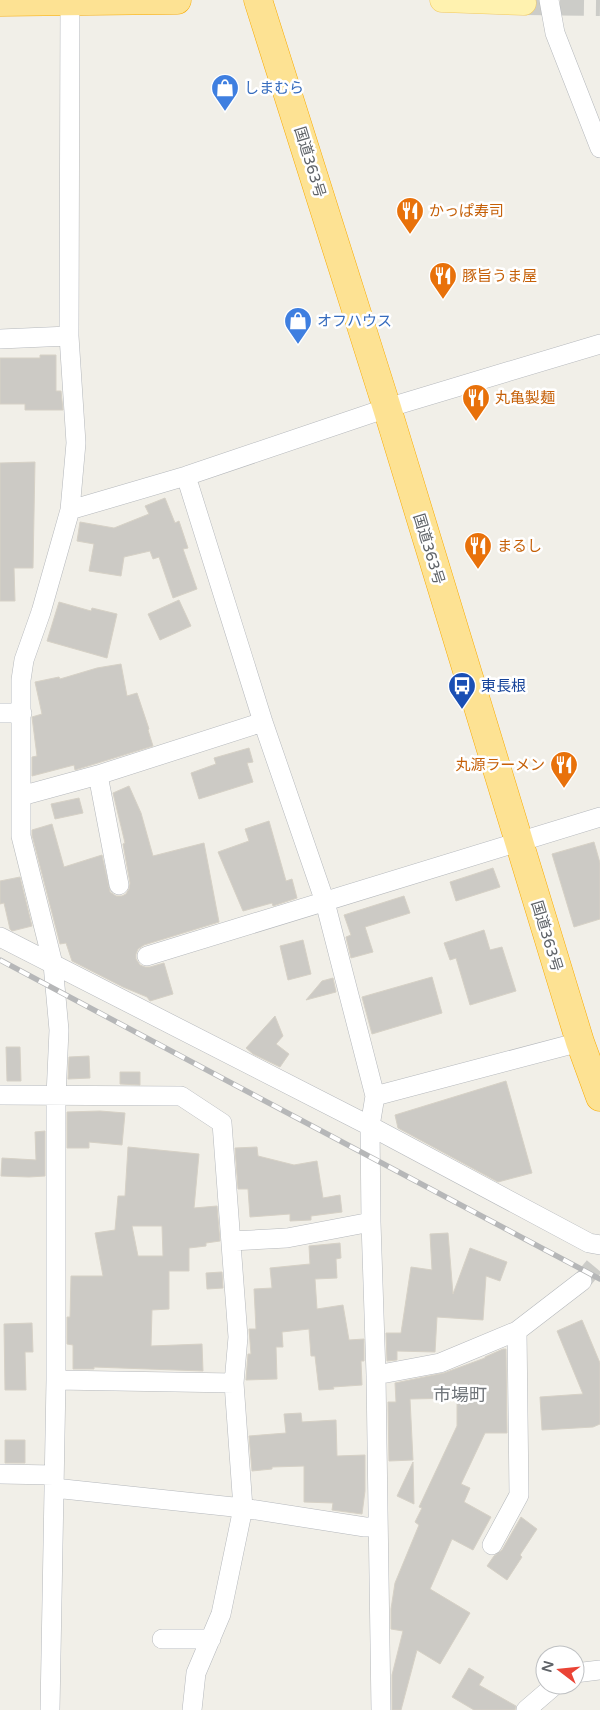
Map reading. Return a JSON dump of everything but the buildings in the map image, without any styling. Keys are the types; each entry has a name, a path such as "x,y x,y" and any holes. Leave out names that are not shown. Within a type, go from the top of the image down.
{"highway":[{"path":"0,2 177,0"},
{"name":"国道363号","path":"258,0 387,408 580,1042 600,1097"}],"main road":[{"path":"442,0 524,3"}],"street":[{"path":"549,0 555,33 600,148"},
{"path":"50,1710 56,1380 56,1096 60,1030 53,964 21,836 21,680 24,660 44,603 70,510 76,443 69,336 70,1"},
{"path":"0,339 69,336"},
{"path":"70,510 186,476 387,408 600,344"},
{"path":"186,476 263,722 325,902 375,1096 370,1126 370,1222 376,1375 381,1710"},
{"path":"0,713 22,713"},
{"path":"21,796 98,775 263,722"},
{"path":"98,775 119,885"},
{"path":"147,956 600,817"},
{"path":"0,937 370,1126 589,1243 600,1245"},
{"path":"375,1096 580,1042"},
{"path":"0,1095 181,1096 222,1123 238,1337 234,1383 243,1508 221,1614 196,1674 192,1710"},
{"path":"231,1240 287,1238 370,1222"},
{"path":"376,1375 440,1363 517,1331 582,1280"},
{"path":"492,1545 519,1495 517,1331"},
{"path":"56,1380 234,1383"},
{"path":"0,1474 378,1528"},
{"path":"162,1639 211,1639"},
{"path":"585,1672 600,1670"},
{"path":"526,1710 543,1695"}],"tunnel":[{"path":"524,3 600,4"},
{"path":"582,1281 597,1263"}],"railway":[{"path":"0,960 600,1279"}],"place":[{"name":"しまむら","path":"225,112"},
{"name":"かっぱ寿司","path":"410,235"},
{"name":"豚旨うま屋","path":"443,300"},
{"name":"オフハウス","path":"298,345"},
{"name":"丸亀製麺","path":"476,422"},
{"name":"まるし","path":"478,570"},
{"name":"東長根","path":"462,710"},
{"name":"丸源ラーメン","path":"564,789"}],"district":[{"name":"市場町","path":"460,1395"}]}
